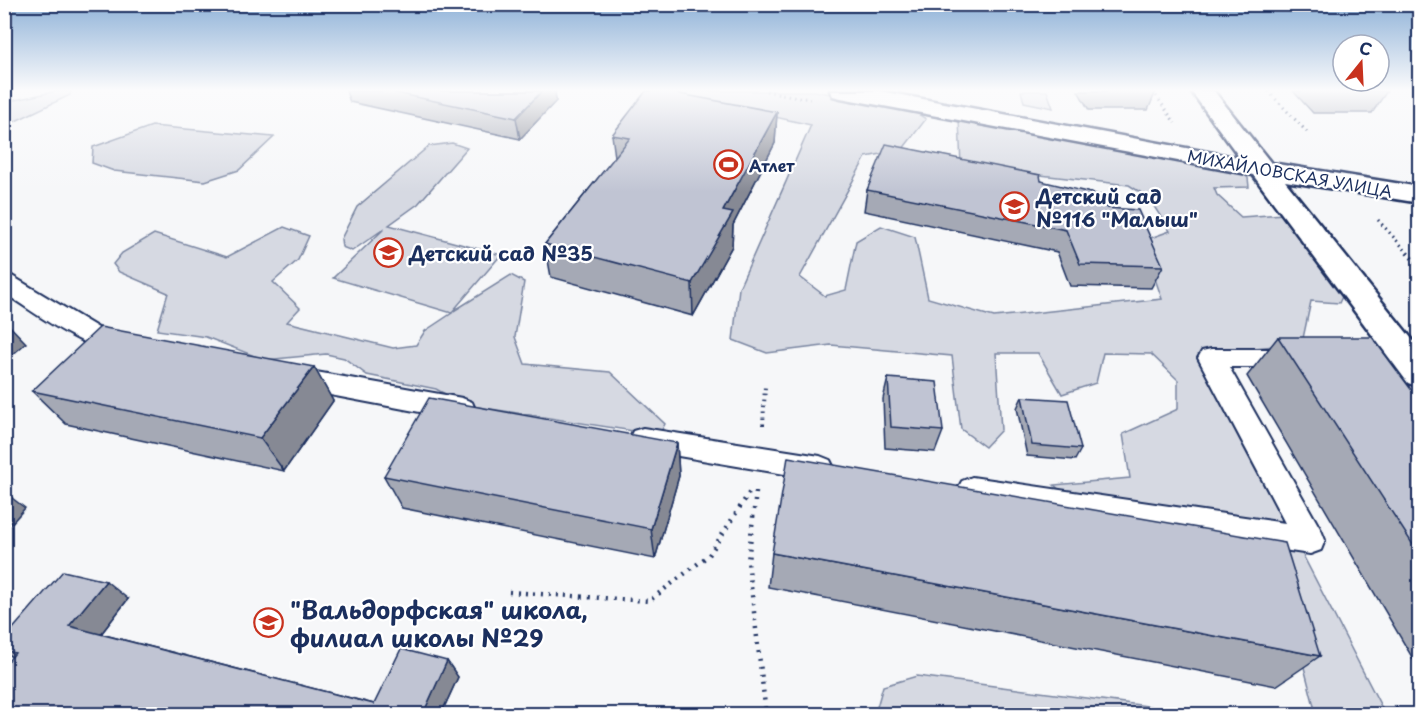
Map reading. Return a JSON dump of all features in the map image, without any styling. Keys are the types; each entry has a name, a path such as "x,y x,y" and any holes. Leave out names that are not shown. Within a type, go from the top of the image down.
{"street":[{"name":"МИХАЙЛОВСКАЯ УЛИЦА","path":"1025,125 1419,195"},
{"path":"1228,125 1413,366"}],"lane":[{"path":"4,282 99,340 145,349"},
{"path":"947,486 1310,540 1211,358 1318,358"},
{"path":"1376,358 1413,366"},
{"path":"270,373 489,414"},
{"path":"619,435 842,471"}],"path":[{"path":"1176,125 1179,129"},
{"path":"1300,125 1308,133"},
{"path":"1345,182 1419,267"},
{"path":"509,592 649,601 709,555 758,480 748,561 766,714"},
{"path":"1390,714 1398,704"}],"shaded area":[{"path":"809,125 922,125 902,150 866,157 800,277 825,296 846,290 856,241 881,226 915,237 928,298 994,317 1162,299 1142,241 1170,231 1148,197 1129,185 961,166 959,125 989,125 1241,172 1248,178 1249,187 1214,188 1217,195 1241,217 1284,214 1346,288 1339,303 1311,301 1302,343 1199,354 1385,714 1316,714 1276,558 1091,515 1054,485 1130,478 1123,434 1178,409 1178,380 1151,354 1103,353 1096,383 1062,394 1038,353 996,353 1001,430 985,447 961,429 952,356 831,345 767,353 733,340 739,288 811,125"},
{"path":"152,126 274,137 239,170 205,181 114,171 92,163 93,147"},
{"path":"452,143 467,148 418,204 389,225 501,255 452,312 511,275 524,282 515,337 525,364 610,372 665,424 659,435 465,405 436,389 367,375 344,358 326,354 265,360 206,337 157,330 168,293 119,272 113,264 122,253 154,234 227,257 284,227 309,236 298,260 273,282 300,308 287,322 393,348 416,345 425,331 452,313 333,278 385,228 352,251 342,247 341,239 357,207 429,146"},
{"path":"917,676 1209,714 875,714 883,686"}],"building":[{"path":"620,125 770,125 723,211 733,213 692,283 545,244 630,138 612,135"},
{"path":"886,144 1040,175 1041,181 1103,196 1107,208 1138,210 1163,266 1080,264 1066,230 867,190"},
{"path":"100,327 314,367 260,438 32,391"},
{"path":"1278,337 1372,337 1419,400 1419,554"},
{"path":"888,378 937,382 943,431 891,427"},
{"path":"1022,397 1068,400 1081,449 1032,445"},
{"path":"429,398 677,443 651,529 384,476"},
{"path":"788,457 1285,543 1320,656 772,553"},
{"path":"4,496 12,498 4,506"},
{"path":"63,571 106,581 69,626 374,704 401,649 447,661 423,714 4,714 4,666 15,653 4,650 4,639"}],"place":[{"name":"Атлет","path":"728,165"},
{"name":"Детский сад №116 \"Малыш\"","path":"1015,207"},
{"name":"Детский сад №35","path":"388,253"},
{"name":"\"Вальдорфская\" школа, филиал школы №29","path":"269,623"}]}
